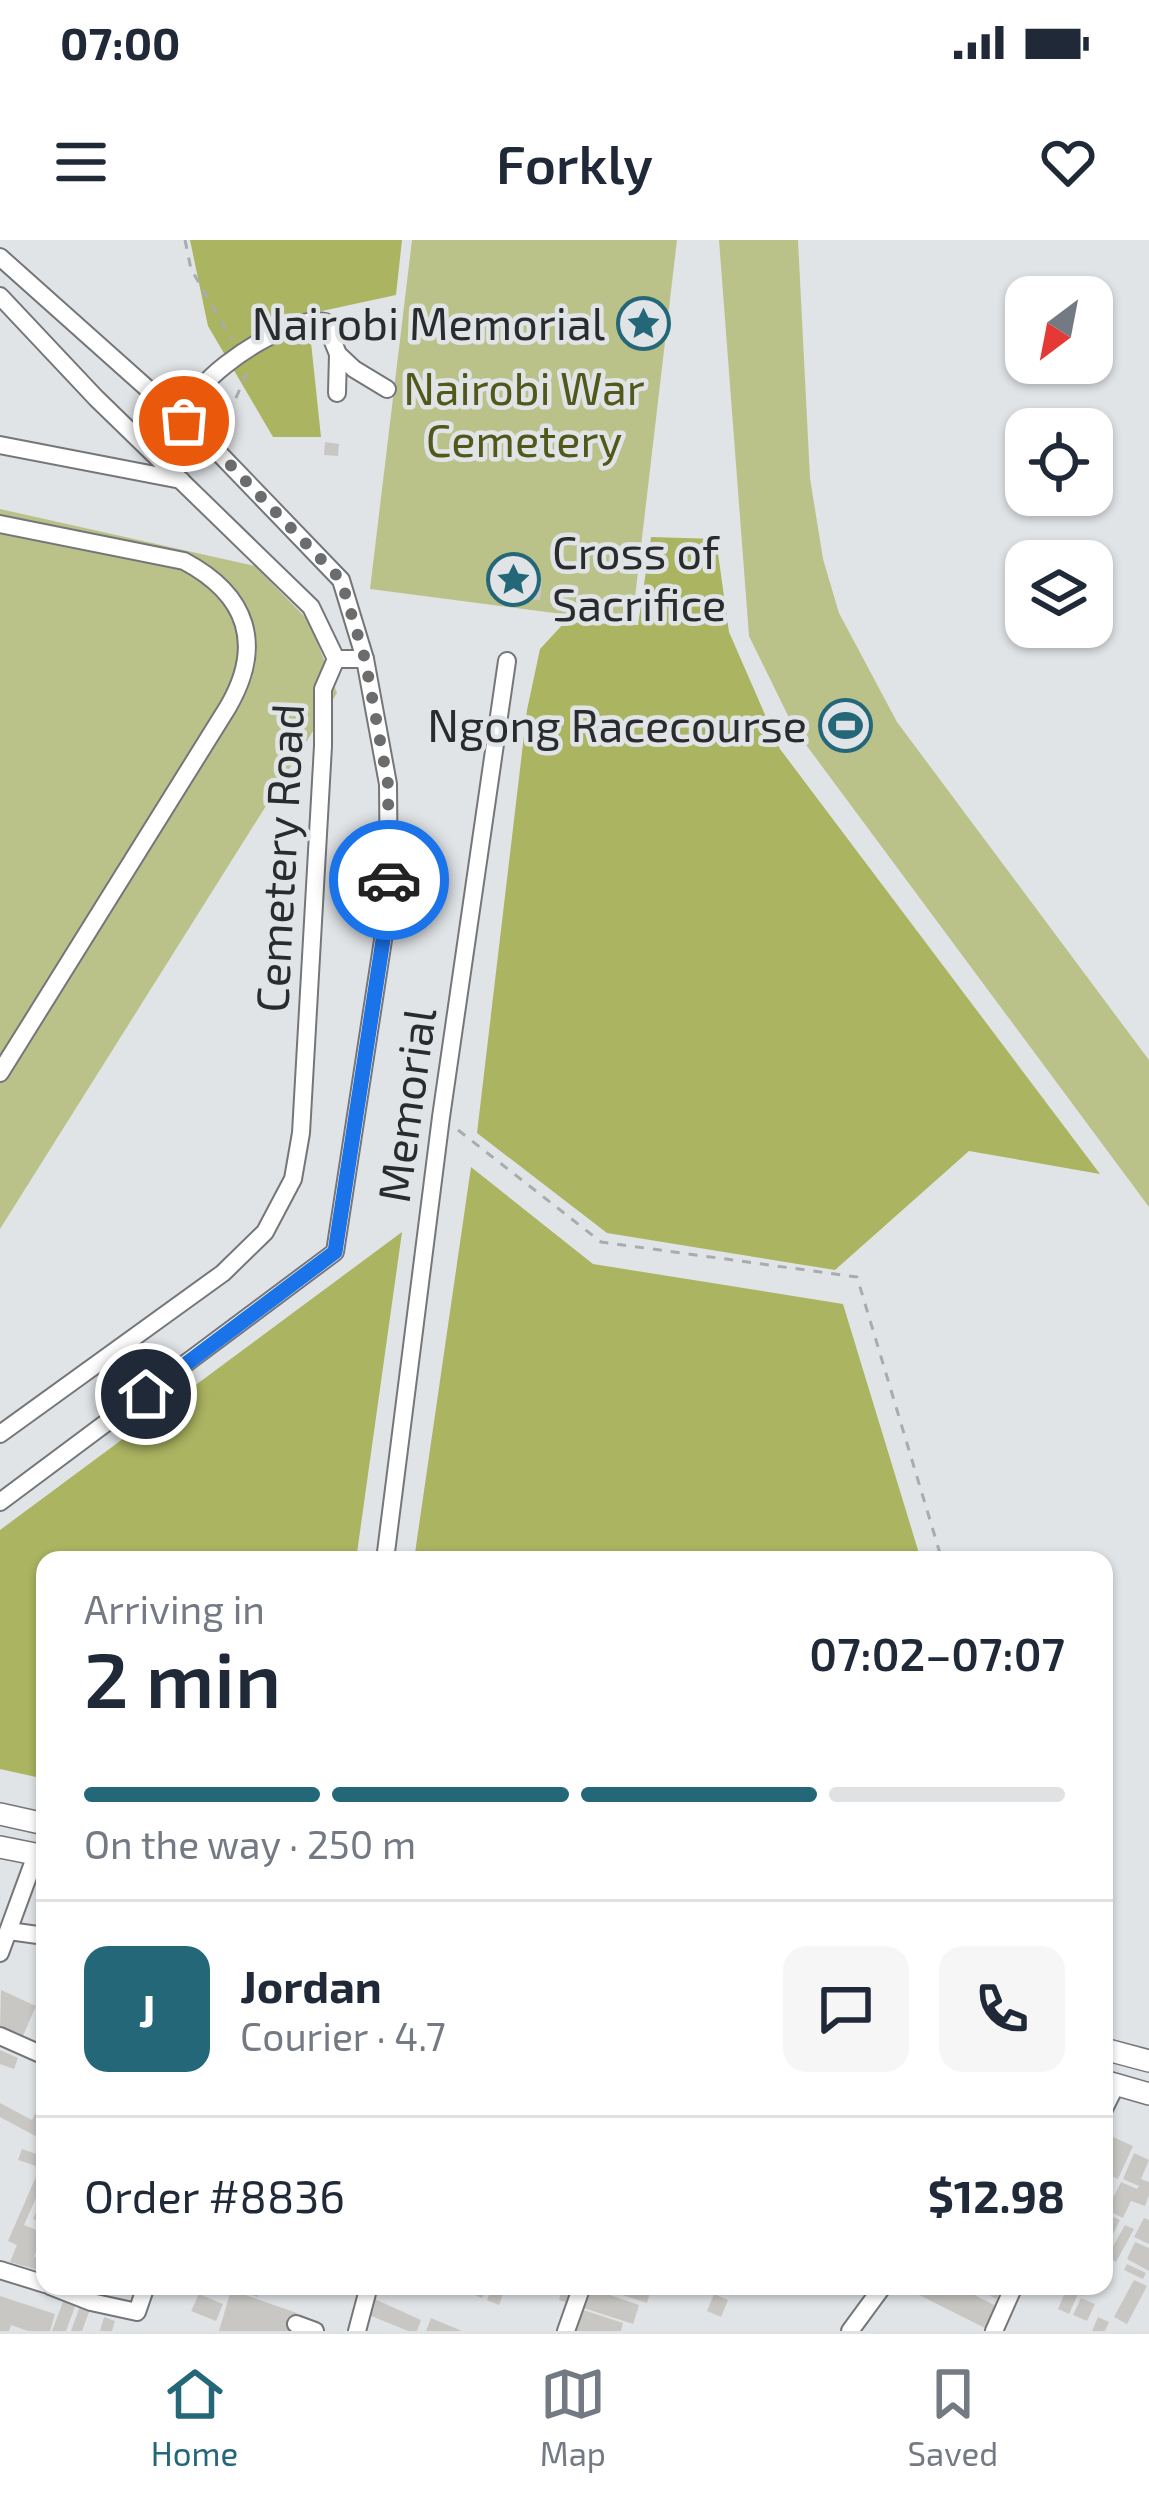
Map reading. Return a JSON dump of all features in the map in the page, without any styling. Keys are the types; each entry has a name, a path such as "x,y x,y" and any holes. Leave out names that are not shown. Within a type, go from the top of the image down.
{"main road":[{"path":"0,1814 36,1822"},
{"path":"0,1847 36,1854"},
{"path":"1113,2052 1149,2062"},
{"path":"1113,2084 1149,2094"}],"street":[{"path":"0,257 214,448 341,580 365,659 388,784 389,901 335,1252 0,1502"},
{"path":"0,296 95,398 311,607 336,658"},
{"path":"184,421 205,383 241,355 273,335 320,320 329,328 338,354 338,393"},
{"path":"338,354 387,388"},
{"path":"0,445 182,481"},
{"path":"0,524 184,561 232,598 240,612 247,653 245,672 228,707 0,1073"},
{"name":"Cemetery Road","path":"0,1434 223,1274 265,1232 288,1191 301,1133 323,689 336,658 365,659"},
{"name":"Memorial","path":"386,1551 441,1117 507,662"},
{"path":"0,1953 36,1867"},
{"path":"9,1931 36,1935"},
{"path":"0,2036 36,2052"},
{"path":"0,2270 36,2281"},
{"path":"73,2295 136,2312 143,2295"},
{"path":"357,2331 366,2295"},
{"path":"566,2331 580,2295"},
{"path":"850,2331 876,2295"},
{"path":"994,2331 1010,2295"},
{"path":"296,2324 315,2331"}],"path":[{"path":"185,240 191,269 250,370 214,448"},
{"path":"441,1117 601,1242 857,1277 939,1551"}],"green space":[{"path":"190,240 402,240 396,295 308,314 321,437 273,437 208,326"},
{"name":"Nairobi War Cemetery","path":"412,240 677,240 632,623 370,589"},
{"name":"Ngong Racecourse","path":"719,240 798,240 810,478 823,559 839,613 897,722 1149,1060 1149,1207 795,730 749,636"},
{"path":"0,509 255,566 309,621 337,693 0,1229"},
{"path":"651,537 716,539 729,632 780,749 1100,1174 969,1151 835,1270 607,1233 477,1133 527,710 540,649 565,622 638,625"},
{"path":"471,1167 593,1264 843,1304 918,1551 415,1551"},
{"path":"402,1232 357,1551 36,1551 36,1777 0,1769 0,1530"}],"building":[{"path":"635,308 660,313 656,337 630,333"},
{"path":"325,442 339,444 338,456 324,455"},
{"path":"531,580 542,582 540,600 529,599"},
{"path":"1,1990 36,2006 22,2038 0,2028"},
{"path":"0,2050 18,2058 14,2069 0,2064"},
{"path":"0,2103 32,2120 36,2112 36,2136 0,2117"},
{"path":"1113,2137 1133,2146 1118,2179 1113,2177"},
{"path":"22,2149 36,2154 36,2166 18,2160"},
{"path":"1134,2153 1149,2160 1141,2179 1149,2182 1145,2206 1131,2201 1123,2218 1113,2213 1113,2198 1121,2182 1139,2186 1123,2179"},
{"path":"36,2177 36,2198 24,2225 36,2230 36,2269 10,2262 17,2245 8,2241"},
{"path":"1144,2218 1149,2220 1149,2244 1134,2237"},
{"path":"1125,2225 1134,2229 1116,2262 1113,2246"},
{"path":"1135,2242 1149,2248 1149,2271 1127,2259"},
{"path":"1127,2264 1146,2273 1143,2279 1124,2270"},
{"path":"1134,2280 1147,2286 1127,2324 1114,2317"},
{"path":"199,2295 223,2304 216,2321 191,2311"},
{"path":"230,2295 245,2295 297,2313 291,2331 219,2331"},
{"path":"489,2295 503,2295 499,2305 487,2300"},
{"path":"560,2295 610,2295 639,2305 633,2324 559,2300"},
{"path":"623,2295 649,2295 647,2303"},
{"path":"714,2295 728,2300 721,2317 707,2311"},
{"path":"919,2295 975,2295 996,2306 985,2328"},
{"path":"1064,2295 1078,2295 1069,2314 1058,2309"},
{"path":"0,2296 55,2314 50,2331 11,2325 9,2331 0,2331"},
{"path":"370,2297 421,2320 417,2331 364,2313"},
{"path":"1081,2298 1095,2304 1087,2321 1073,2315"},
{"path":"64,2299 76,2304 66,2331 52,2331"},
{"path":"565,2304 623,2323 621,2331 577,2331 558,2325"},
{"path":"80,2306 90,2309 82,2331 71,2331"},
{"path":"104,2317 115,2321 112,2331 100,2331"},
{"path":"1098,2317 1109,2322 1105,2331 1092,2331"},
{"path":"431,2318 462,2331 426,2331"}],"way so far":[{"path":"184,421 341,580 365,659 388,784 389,880"}],"place":[{"name":"Nairobi Memorial","path":"644,324"},
{"name":"Cross of Sacrifice","path":"513,579"},
{"name":"Ngong Racecourse","path":"846,726"}],"route":[{"path":"146,1394 335,1252 389,880"}]}
